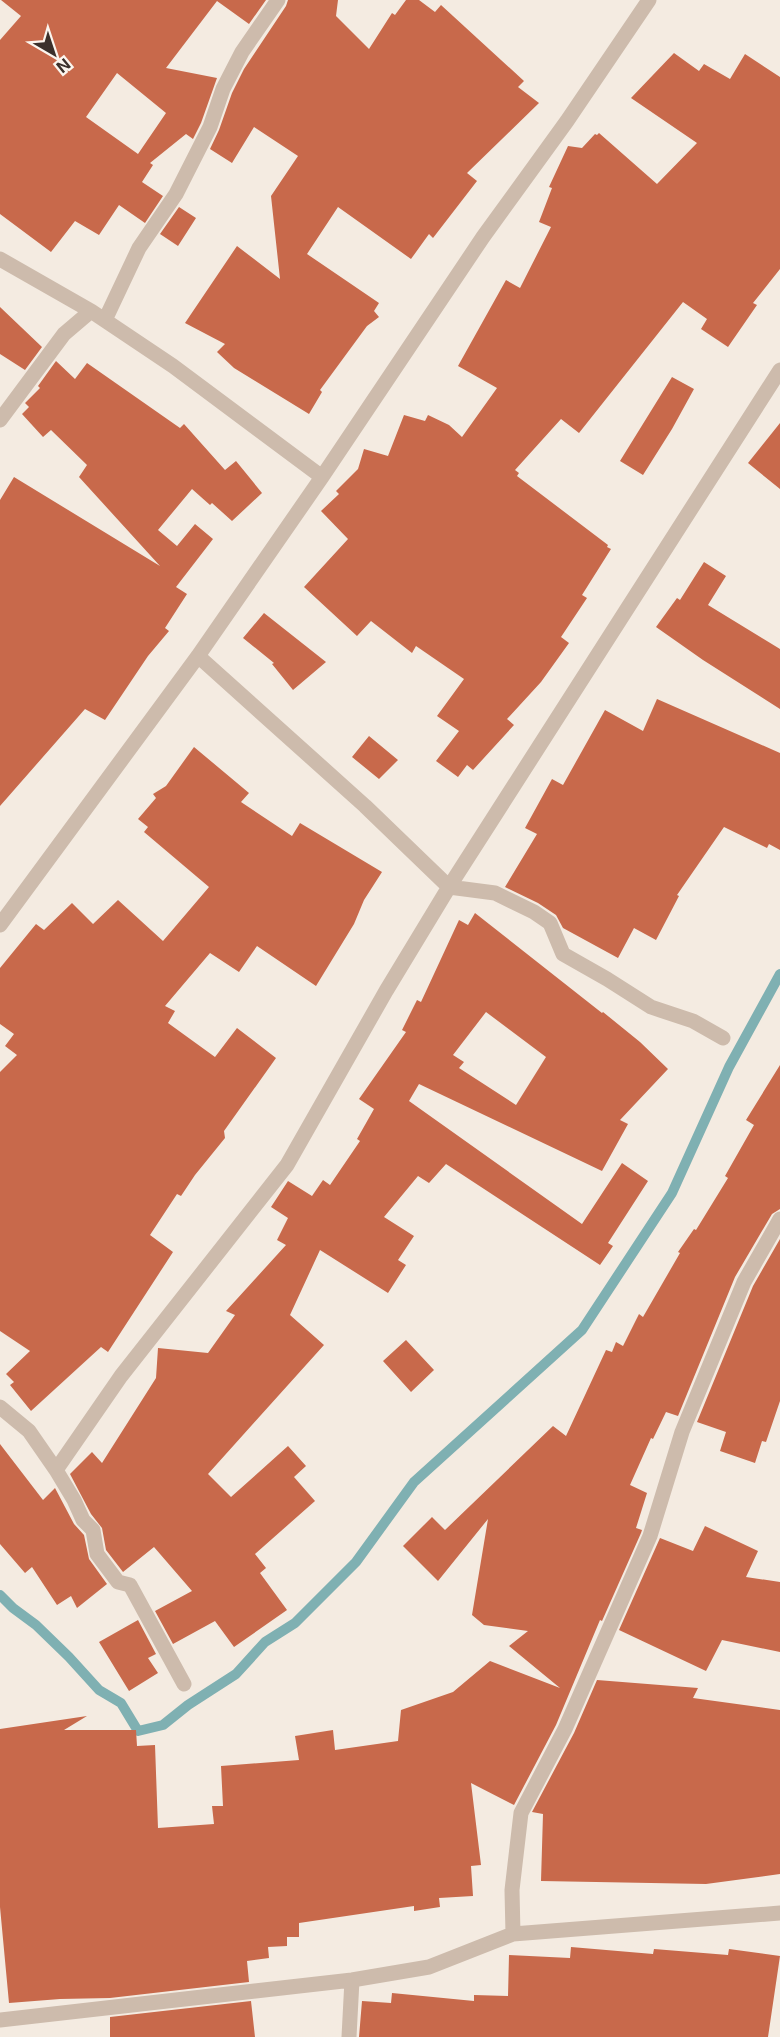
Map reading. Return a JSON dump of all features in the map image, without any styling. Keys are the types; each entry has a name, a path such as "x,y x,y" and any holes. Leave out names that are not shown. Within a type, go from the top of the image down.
{"street":[{"path":"105,320 139,248 176,194 210,127 223,89 242,52 278,0"},
{"path":"0,925 198,656 322,477 483,237 567,121 650,0"},
{"path":"0,259 91,311 173,366 322,477"},
{"path":"0,420 64,334 91,311"},
{"path":"56,1470 121,1376 287,1165 386,991 449,888 780,370"},
{"path":"198,656 380,820 449,888 495,893 534,912 550,922 563,954 608,979 651,1007 693,1021 723,1038"},
{"path":"513,1934 512,1890 521,1813 565,1729 650,1536 682,1432 744,1282 780,1219"},
{"path":"0,1407 28,1431 56,1470 75,1500 83,1520 93,1530 97,1554 118,1582 130,1585 184,1684"},
{"path":"0,2020 352,1980 429,1967 513,1934 780,1914"},
{"path":"349,2037 352,1980"}],"building":[{"path":"1,0 266,0 249,24 217,1 166,68 217,78 193,139 186,134 150,163 153,165 142,182 163,196 145,223 119,205 99,235 75,221 51,252 0,214 0,40 21,16","holes":["117,73 166,113 138,154 86,117"]},
{"path":"288,0 338,0 336,16 369,49 392,13 395,15 406,0 419,0 435,12 441,5 524,81 518,87 539,103 467,173 477,181 433,238 429,234 411,259 338,207 307,254 379,303 374,311 379,317 367,326 320,390 322,392 309,414 234,368 217,352 225,344 185,323 237,246 280,279 271,196 298,156 254,127 232,163 210,149 244,69"},
{"path":"674,53 699,71 704,64 730,79 745,54 780,77 780,269 753,303 757,305 728,347 701,329 707,319 683,302 579,433 561,419 515,470 519,473 517,476 611,549 582,595 587,598 561,637 569,643 541,682 507,719 514,725 473,770 467,765 458,777 436,761 459,731 437,716 464,679 416,646 412,653 371,621 357,636 304,587 348,539 321,511 339,494 336,491 358,469 364,449 388,456 404,415 425,421 428,415 449,425 462,437 497,388 458,366 506,280 520,288 551,227 539,222 552,188 549,187 568,146 582,148 595,134 599,133 657,184 697,143 631,98"},
{"path":"179,207 196,218 178,246 160,234"},
{"path":"0,307 42,347 25,370 0,354"},
{"path":"56,361 75,379 87,363 180,428 184,424 225,470 236,461 262,493 232,521 192,489 158,530 177,546 195,524 213,539 176,587 187,594 165,628 169,631 148,656 105,720 85,709 0,806 0,500 14,477 160,566 79,477 87,465 51,430 43,437 22,414 29,407 25,403 40,388 38,386"},
{"path":"672,377 694,389 643,475 620,461"},
{"path":"780,423 780,489 748,463"},
{"path":"704,562 726,576 708,605 780,649 780,709 656,627 677,598 680,600"},
{"path":"264,613 326,662 293,690 272,664 274,663 243,638"},
{"path":"657,699 780,753 780,850 769,844 767,848 724,827 677,895 679,896 656,940 634,928 618,958 563,928 556,915 538,903 505,887 537,834 525,828 552,779 563,785 605,710 643,731"},
{"path":"369,736 398,760 379,779 352,757"},
{"path":"194,747 249,793 241,802 292,836 300,823 382,872 364,900 354,924 316,986 257,946 239,972 210,953 165,1006 175,1011 168,1023 215,1057 237,1028 276,1058 224,1131 225,1138 181,1196 177,1194 150,1235 173,1252 108,1352 101,1347 31,1411 10,1385 14,1382 6,1374 30,1351 0,1331 0,1072 17,1055 5,1046 14,1034 0,1024 0,968 36,924 44,930 72,903 93,924 118,900 163,941 209,887 144,832 148,827 138,819 156,798 153,794 166,786"},
{"path":"475,913 603,1012 640,1042 668,1069 620,1120 628,1124 602,1171 419,1084 409,1101 582,1224 622,1163 648,1181 608,1243 613,1246 600,1265 446,1164 429,1183 418,1176 384,1217 414,1236 398,1260 406,1265 388,1293 320,1250 290,1315 324,1345 208,1474 231,1497 288,1446 306,1466 294,1477 315,1501 255,1554 266,1568 260,1573 287,1610 234,1647 215,1621 173,1644 155,1611 192,1591 154,1547 123,1572 106,1550 102,1528 91,1514 70,1474 92,1452 102,1463 156,1378 158,1348 208,1353 235,1315 226,1311 286,1245 277,1240 288,1218 271,1207 288,1181 312,1196 323,1180 330,1185 360,1141 357,1139 374,1109 359,1099 406,1032 402,1030 417,1000 421,1002 459,920 468,925","holes":["486,1012 546,1057 516,1105 459,1068 464,1062 453,1055"]},
{"path":"780,1065 780,1209 772,1214 735,1277 678,1416 666,1412 653,1439 651,1438 630,1485 647,1493 636,1528 642,1530 641,1533 602,1621 600,1620 556,1725 514,1805 471,1783 481,1865 471,1866 473,1896 439,1898 440,1907 414,1911 414,1906 299,1923 299,1937 287,1937 287,1946 268,1947 269,1958 247,1961 249,1982 110,1998 9,2003 0,1907 0,1729 87,1716 64,1730 136,1730 137,1746 155,1745 158,1828 214,1824 212,1806 223,1806 221,1766 299,1760 295,1736 333,1730 335,1750 398,1741 401,1710 453,1692 490,1661 560,1688 509,1646 528,1631 484,1625 472,1615 488,1519 438,1581 403,1546 432,1517 445,1530 553,1426 566,1436 606,1350 612,1352 616,1342 623,1346 639,1314 643,1317 680,1253 678,1252 694,1229 696,1230 728,1178 725,1176 754,1125 746,1120"},
{"path":"780,1239 780,1401 766,1442 762,1441 755,1463 720,1451 726,1432 697,1422 753,1286"},
{"path":"406,1340 434,1370 411,1392 383,1361"},
{"path":"0,1444 43,1500 55,1488 74,1524 84,1535 89,1559 107,1584 77,1608 71,1596 57,1605 32,1567 25,1573 0,1544"},
{"path":"705,1526 758,1551 746,1577 780,1582 780,1652 722,1640 706,1671 619,1630 660,1538 693,1551"},
{"path":"138,1620 156,1654 148,1658 158,1673 129,1691 99,1642"},
{"path":"597,1680 698,1688 693,1698 780,1710 780,1874 706,1884 541,1881 543,1814 532,1812 574,1733"},
{"path":"571,1947 653,1954 654,1949 728,1955 729,1949 780,1956 768,2037 359,2037 362,2001 391,2003 392,1993 474,2001 474,1995 508,1996 509,1955 570,1958"},
{"path":"251,2001 255,2037 110,2037 110,2017"}],"waterway":[{"path":"0,1595 36,1625 99,1690 121,1703 138,1731 163,1725 188,1705 236,1674 265,1642 295,1623 356,1562 414,1482 582,1330 672,1193 729,1067 780,974"}]}
